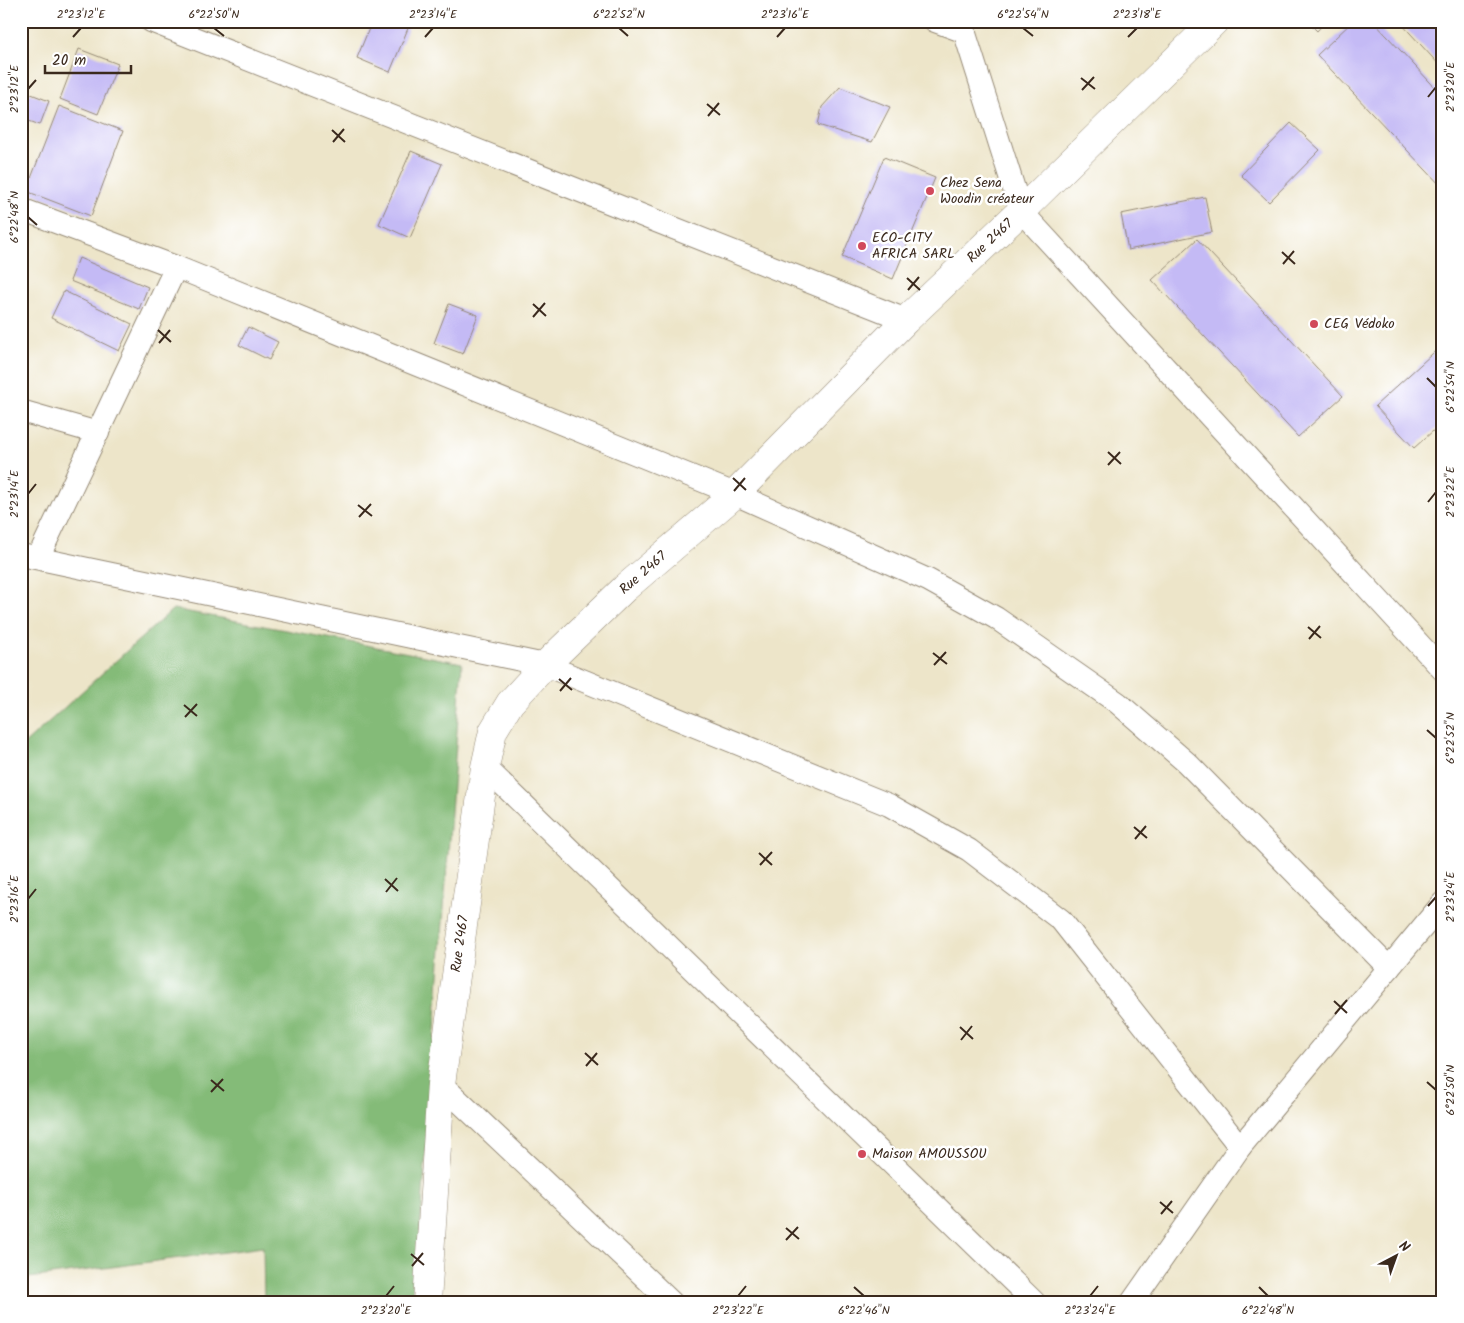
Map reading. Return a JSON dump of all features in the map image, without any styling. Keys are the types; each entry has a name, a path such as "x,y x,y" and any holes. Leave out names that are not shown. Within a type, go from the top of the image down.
{"street":[{"path":"151,21 906,320"},
{"path":"935,21 963,27 1021,211 1443,670"},
{"name":"Rue 2467","path":"428,1302 441,1084 485,767 493,731 510,703 545,665 625,588 735,494 906,320 1021,211 1215,21"},
{"path":"21,209 176,267 735,494 928,580 996,618 1118,703 1187,763 1389,968"},
{"path":"176,267 98,433 30,557 545,665 888,805 969,850 1061,920 1240,1147"},
{"path":"21,411 98,433"},
{"path":"485,767 1034,1302"},
{"path":"1132,1302 1240,1147 1443,903"},
{"path":"441,1084 670,1302"}],"green space":[{"path":"173,609 462,663 415,1302 264,1302 263,1247 21,1279 21,747"}],"building":[{"path":"372,21 411,21 390,72 357,58"},
{"path":"1307,21 1326,21 1317,31"},
{"path":"1353,21 1373,21 1443,96 1443,188 1317,55"},
{"path":"1399,21 1443,21 1443,69"},
{"path":"79,49 118,64 98,114 60,99"},
{"path":"840,87 890,107 872,142 818,125 822,107"},
{"path":"21,90 49,101 40,125 21,118"},
{"path":"59,106 123,131 91,216 26,191"},
{"path":"1291,123 1320,150 1269,202 1241,175"},
{"path":"411,151 442,164 410,238 379,224"},
{"path":"884,157 935,178 893,279 842,257"},
{"path":"1205,197 1212,232 1128,250 1121,214"},
{"path":"1197,239 1343,396 1298,437 1152,280"},
{"path":"79,258 148,287 139,309 70,281"},
{"path":"64,291 132,324 119,351 51,318"},
{"path":"449,304 478,315 463,354 434,343"},
{"path":"248,327 278,342 269,360 239,345"},
{"path":"1443,344 1443,422 1414,448 1375,406"}],"place":[{"name":"Chez Sena Woodin créateur","path":"930,191"},
{"name":"ECO-CITY AFRICA SARL","path":"862,246"},
{"name":"CEG Védoko","path":"1314,324"},
{"name":"Maison AMOUSSOU","path":"862,1154"}]}
